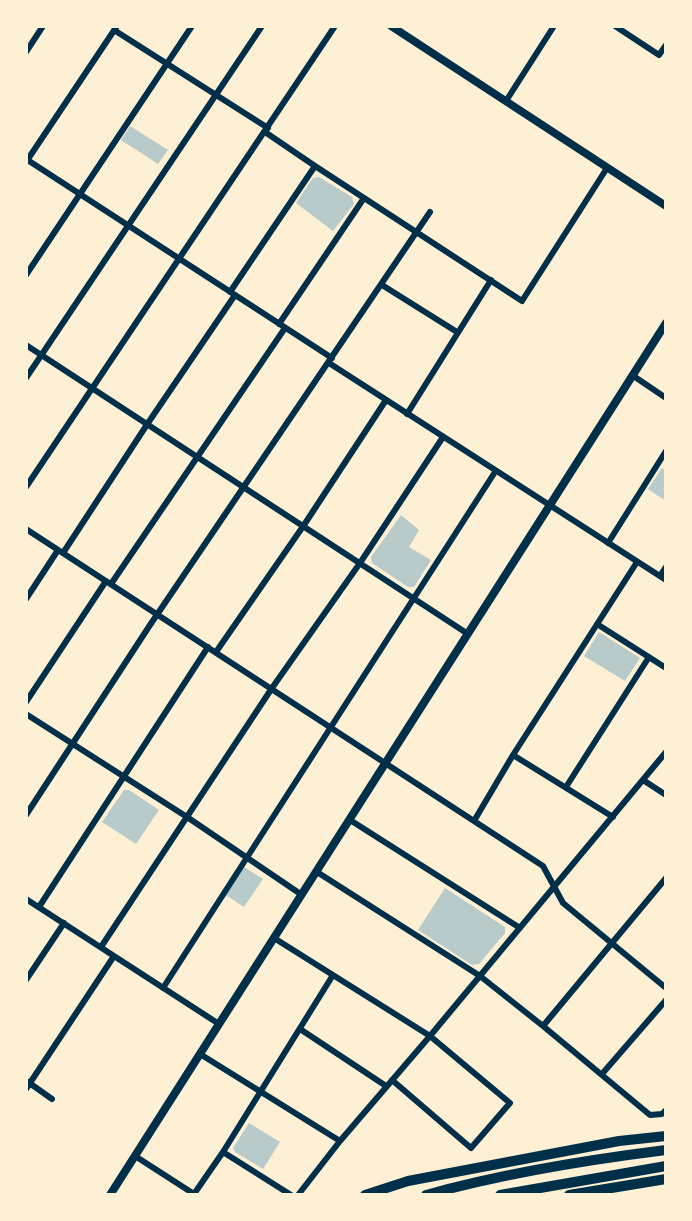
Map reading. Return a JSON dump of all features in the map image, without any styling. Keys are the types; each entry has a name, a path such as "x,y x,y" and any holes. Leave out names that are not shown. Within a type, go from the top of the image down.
{"highway":[{"path":"365,1195 408,1181 619,1141 666,1136"},
{"path":"420,1195 507,1176 622,1155 666,1150"},
{"path":"500,1195 666,1166"},
{"path":"569,1195 628,1190 666,1179"},
{"path":"426,1195 447,1189"}],"street":[{"path":"26,52 43,26"},
{"path":"26,275 192,26"},
{"path":"26,378 262,26"},
{"path":"26,487 335,26"},
{"path":"391,26 666,206"},
{"path":"404,35 410,26"},
{"path":"506,102 554,26"},
{"path":"615,26 659,55 666,45"},
{"path":"607,168 522,300 315,166 216,95 115,28 27,160 282,326 386,400 495,472 663,578 666,567"},
{"path":"26,599 148,423 315,166"},
{"path":"26,702 197,455 365,198"},
{"path":"26,815 430,212"},
{"path":"407,414 491,280"},
{"path":"382,285 457,332"},
{"path":"110,1195 666,323"},
{"path":"26,345 468,634"},
{"path":"632,375 666,398"},
{"path":"216,652 386,400"},
{"path":"101,947 272,688 360,563 443,437"},
{"path":"608,543 666,452"},
{"path":"163,988 495,472"},
{"path":"26,529 544,866 562,903 666,988"},
{"path":"474,821 513,755 637,562"},
{"path":"597,624 666,668"},
{"path":"39,907 208,647"},
{"path":"566,788 649,657"},
{"path":"26,714 187,817 302,895"},
{"path":"298,1195 340,1141 666,752"},
{"path":"513,755 613,817"},
{"path":"643,780 666,795"},
{"path":"350,820 520,928"},
{"path":"317,872 480,976 650,1115 662,1114 666,1110"},
{"path":"543,1026 666,878"},
{"path":"26,899 219,1024"},
{"path":"26,980 64,923"},
{"path":"274,938 430,1036 510,1103 471,1148 392,1080"},
{"path":"52,1099 27,1085 114,956"},
{"path":"135,1156 194,1194 333,975"},
{"path":"602,1074 666,1000"},
{"path":"300,1029 386,1086"},
{"path":"200,1054 340,1141"},
{"path":"223,1152 291,1195"}],"shaded area":[{"path":"130,126 168,150 158,164 121,140"},
{"path":"319,177 352,197 354,204 333,231 296,203 313,178"},
{"path":"662,468 666,471 666,501 648,489"},
{"path":"401,515 419,530 409,547 431,560 414,587 408,587 372,563 371,557"},
{"path":"599,632 640,658 625,681 584,656"},
{"path":"124,790 129,790 159,810 136,844 102,822"},
{"path":"244,867 263,879 244,907 226,895"},
{"path":"445,888 505,927 505,933 479,964 472,965 418,930"},
{"path":"249,1123 280,1142 263,1169 235,1152 233,1148"}]}
